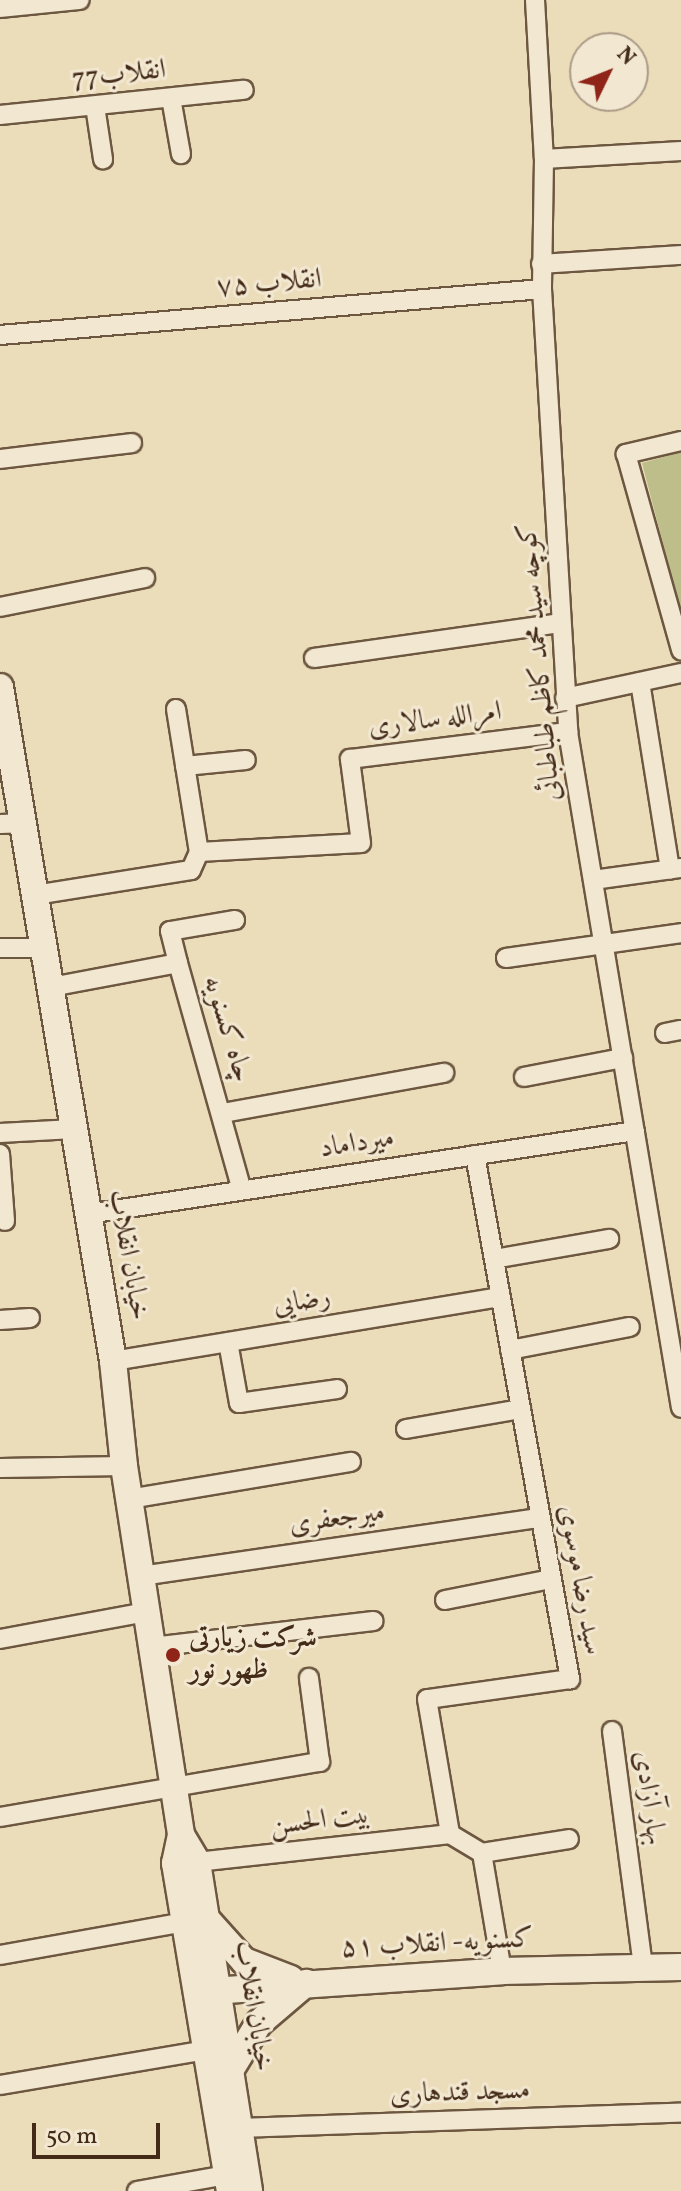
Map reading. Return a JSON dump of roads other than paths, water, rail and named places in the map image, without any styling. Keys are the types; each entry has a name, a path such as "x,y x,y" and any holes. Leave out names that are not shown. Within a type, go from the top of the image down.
{"main road":[{"name":"خیابان انقلاب","path":"0,687 11,823 35,895 51,987 113,1361 124,1466 173,1789 181,1835 197,1862 196,1921"},
{"name":"خیابان انقلاب","path":"181,1835 175,1863 196,1921 208,1991 231,2069 249,2191"},
{"path":"196,1921 244,1961 307,1983"},
{"name":"کسنویه- انقلاب ۵۱","path":"208,1991 502,1971 681,1967"},
{"path":"231,2069 259,2023 307,1983"},
{"name":"خیابان انقلاب","path":"208,1991 207,2050 228,2183"}],"street":[{"path":"0,8 80,0"},
{"name":"کوچه سید محمد کاظم طباطبائی","path":"535,0 544,159 542,289 568,732 678,1366 681,1408"},
{"name":"انقلاب77","path":"0,115 244,90"},
{"path":"171,98 181,154"},
{"path":"95,106 103,159"},
{"path":"544,159 681,151"},
{"path":"541,264 681,255"},
{"name":"انقلاب ۷۵","path":"0,335 542,289"},
{"path":"681,441 626,454 681,650"},
{"path":"0,459 132,443"},
{"path":"0,607 145,578"},
{"path":"314,658 560,623"},
{"path":"565,698 681,673"},
{"path":"593,880 676,869 640,682"},
{"path":"35,895 191,870 199,852 176,709"},
{"name":"امرالله سالاری","path":"199,852 361,843 350,759 568,732"},
{"path":"185,766 246,760"},
{"path":"178,963 170,931 235,920"},
{"path":"506,958 681,933"},
{"path":"0,948 44,948"},
{"name":"چاه کسنویه","path":"51,987 178,963 223,1113 242,1190"},
{"path":"524,1077 623,1058"},
{"path":"223,1113 444,1073"},
{"path":"0,1133 74,1129"},
{"name":"میرداماد","path":"88,1214 635,1131"},
{"path":"0,1154 5,1221"},
{"name":"سید رضا موسوی","path":"450,1834 427,1699 570,1679 475,1155"},
{"path":"494,1259 609,1239"},
{"name":"رضایی","path":"113,1361 501,1297"},
{"path":"0,1320 30,1318"},
{"path":"510,1350 630,1327"},
{"path":"228,1342 239,1403 337,1389"},
{"path":"406,1429 521,1409"},
{"path":"129,1499 351,1462"},
{"path":"0,1468 124,1466"},
{"name":"میرجعفری","path":"141,1576 541,1518"},
{"path":"445,1600 551,1579"},
{"path":"0,1639 146,1612"},
{"path":"152,1647 373,1621"},
{"path":"0,1817 320,1762 309,1678"},
{"name":"بهار آزادی","path":"612,1731 643,1968"},
{"path":"450,1834 482,1853 569,1839"},
{"name":"بیت الحسن","path":"197,1862 450,1834"},
{"path":"482,1853 502,1971"},
{"path":"0,1955 196,1921"},
{"path":"0,2085 207,2050"},
{"name":"مسجد قندهاری","path":"241,2128 681,2113"},
{"path":"137,2191 228,2183"}],"place":[{"name":"شرکت زیارتی ظهور نور","path":"173,1655"}]}
